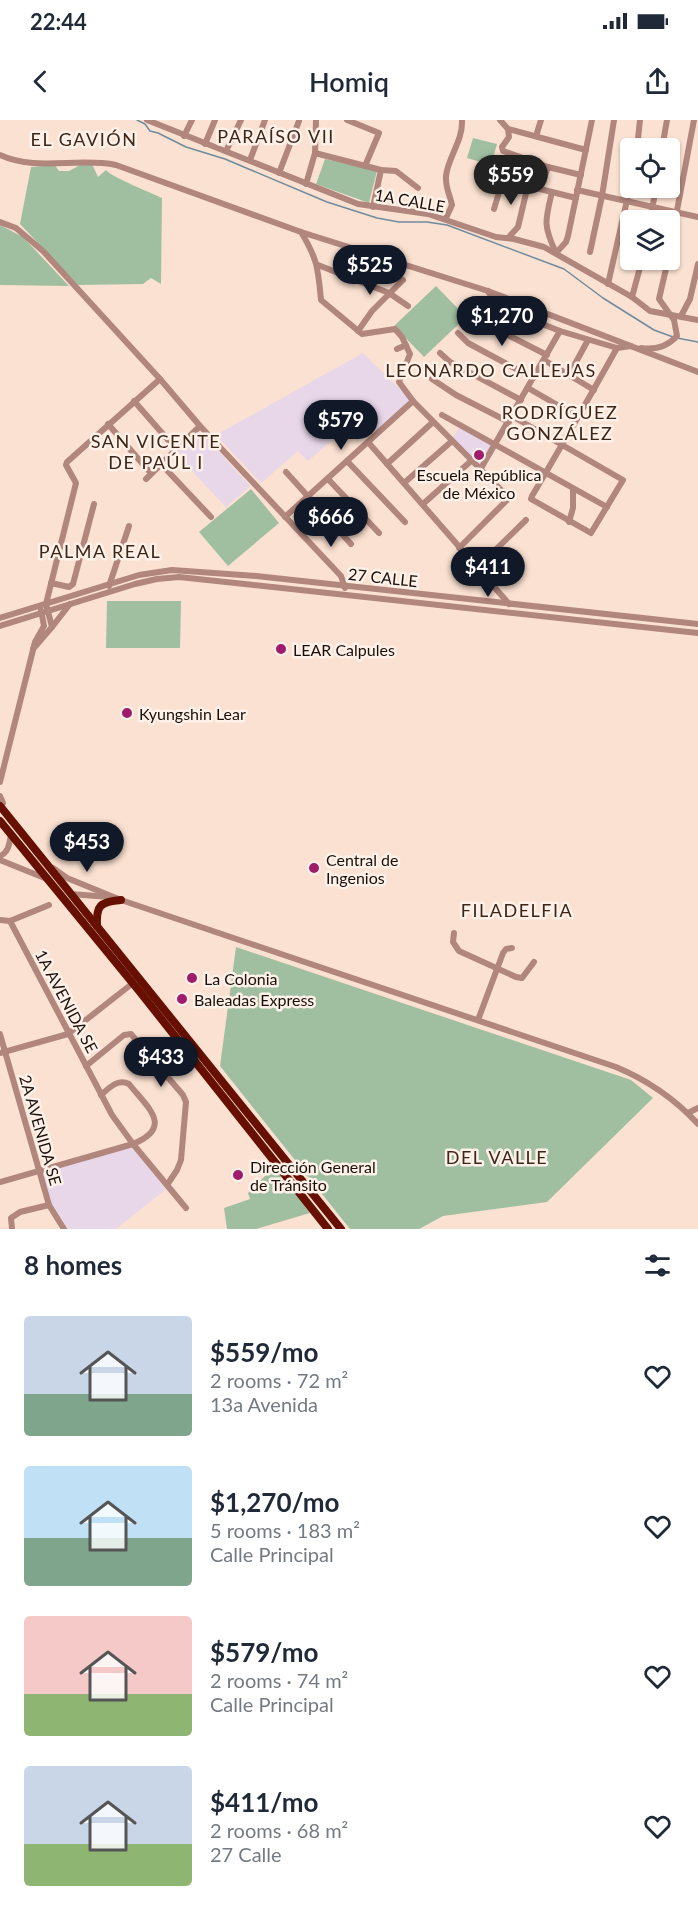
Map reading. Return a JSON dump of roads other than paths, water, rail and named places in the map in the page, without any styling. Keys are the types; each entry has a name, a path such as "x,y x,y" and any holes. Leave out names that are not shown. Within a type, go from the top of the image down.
{"highway":[{"path":"1,801 8,815 72,894 133,983 328,1229"},
{"path":"0,821 58,893 132,970 341,1229"},
{"path":"94,929 100,906 118,899"}],"street":[{"name":"1A CALLE","path":"149,120 358,204 428,214 496,237 544,247 632,297 650,312 698,320"},
{"path":"184,136 192,120"},
{"path":"205,144 215,120"},
{"path":"226,152 241,120"},
{"path":"250,160 265,120"},
{"path":"306,184 315,153 316,120"},
{"path":"347,120 379,133 365,165"},
{"path":"446,219 452,205 446,178 457,147 462,120"},
{"path":"500,120 508,129 586,150"},
{"path":"536,136 540,120"},
{"path":"552,192 545,227 556,253 566,242 592,120"},
{"path":"590,252 614,120"},
{"path":"638,138 640,120"},
{"path":"664,138 667,120"},
{"path":"679,210 694,120"},
{"path":"279,173 299,121"},
{"path":"508,129 508,137 502,149 548,167 581,175"},
{"path":"315,153 381,170 396,171 418,188"},
{"path":"0,155 12,161 28,163 116,165 302,232 488,291 698,372"},
{"path":"513,180 521,158"},
{"path":"540,189 548,167"},
{"path":"373,207 381,170"},
{"path":"494,209 505,177 552,192 602,196 666,210"},
{"path":"508,238 518,227 528,185"},
{"path":"608,284 628,198"},
{"path":"652,210 654,198"},
{"path":"680,213 698,217"},
{"path":"0,222 16,228 43,251 200,426 341,576 345,594"},
{"path":"302,232 318,265 321,300 364,334 394,328 410,354 399,382 413,401 509,498 459,548"},
{"path":"681,316 690,299 698,264"},
{"path":"318,265 389,293 408,306"},
{"path":"632,297 639,270"},
{"path":"488,291 492,298 514,313 560,331 617,348 632,346 651,349 665,346 677,336 676,326 667,308 659,299 666,270"},
{"path":"358,331 372,311 404,280"},
{"path":"470,310 486,324 594,390"},
{"path":"480,470 560,331"},
{"path":"458,333 468,343 533,378"},
{"path":"569,375 588,340"},
{"path":"397,349 406,345"},
{"path":"432,379 456,395 562,445 623,480 591,533 531,499 546,473 562,445 578,417 594,390 617,348"},
{"path":"440,353 450,362 521,400"},
{"path":"0,779 36,638 44,626 44,609 76,483 66,465 67,462 160,379"},
{"path":"528,388 578,417"},
{"path":"285,517 413,401"},
{"path":"134,402 176,449"},
{"path":"442,415 608,507"},
{"path":"387,464 433,422"},
{"path":"108,423 148,470"},
{"path":"146,479 200,426"},
{"path":"404,483 452,441"},
{"path":"368,442 517,613"},
{"path":"347,461 405,522"},
{"path":"423,504 471,461"},
{"path":"160,464 211,516"},
{"path":"286,472 351,544"},
{"path":"328,479 379,533"},
{"path":"569,522 573,508 573,489"},
{"path":"51,583 69,586 73,584 94,504"},
{"path":"477,568 526,520"},
{"path":"106,592 129,526"},
{"path":"161,579 164,570"},
{"name":"27 CALLE","path":"0,626 139,574 164,570 256,576 698,624"},
{"path":"182,578 183,570"},
{"name":"27 CALLE","path":"0,618 71,603 161,579 182,578 698,633"},
{"path":"33,649 71,603"},
{"path":"44,609 52,627"},
{"path":"675,630 679,622"},
{"path":"0,856 9,848 11,835"},
{"path":"0,861 48,879"},
{"path":"48,864 67,878 118,899 636,1075 698,1122"},
{"path":"58,893 118,899"},
{"path":"0,920 10,921 49,905"},
{"name":"1A AVENIDA SE","path":"10,921 112,1115 186,1208"},
{"path":"454,933 453,942 459,951 522,978 534,962"},
{"path":"478,1020 506,949 512,948"},
{"path":"2,1052 68,1034 133,983"},
{"name":"2A AVENIDA SE","path":"0,1034 2,1052 48,1205 64,1229"},
{"path":"86,1066 124,1035 131,1034 183,1095 186,1110 181,1160 167,1185"},
{"path":"0,1182 133,1144 153,1133 152,1114 127,1083 117,1083 100,1095"},
{"path":"687,1113 698,1108"},
{"path":"12,1229 11,1218 20,1212 48,1205"}],"waterway":[{"path":"137,120 145,124 150,131 186,147 225,159 327,202 377,218 447,225 564,269 603,298 654,330 673,337"},
{"path":"677,338 698,342"}],"place":[{"name":"Escuela República de México","path":"479,455"},
{"name":"LEAR Calpules","path":"281,649"},
{"name":"Kyungshin Lear","path":"127,713"},
{"name":"Central de Ingenios","path":"314,868"},
{"name":"La Colonia","path":"192,978"},
{"name":"Baleadas Express","path":"182,999"},
{"name":"Dirección General de Tránsito","path":"238,1175"}],"district":[{"name":"PARAÍSO VII","path":"276,136"},
{"name":"EL GAVIÓN","path":"84,139"},
{"name":"LEONARDO CALLEJAS","path":"491,370"},
{"name":"RODRÍGUEZ GONZÁLEZ","path":"560,422"},
{"name":"SAN VICENTE DE PAÚL I","path":"156,451"},
{"name":"PALMA REAL","path":"100,551"},
{"name":"FILADELFIA","path":"517,910"},
{"name":"DEL VALLE","path":"497,1157"}]}
